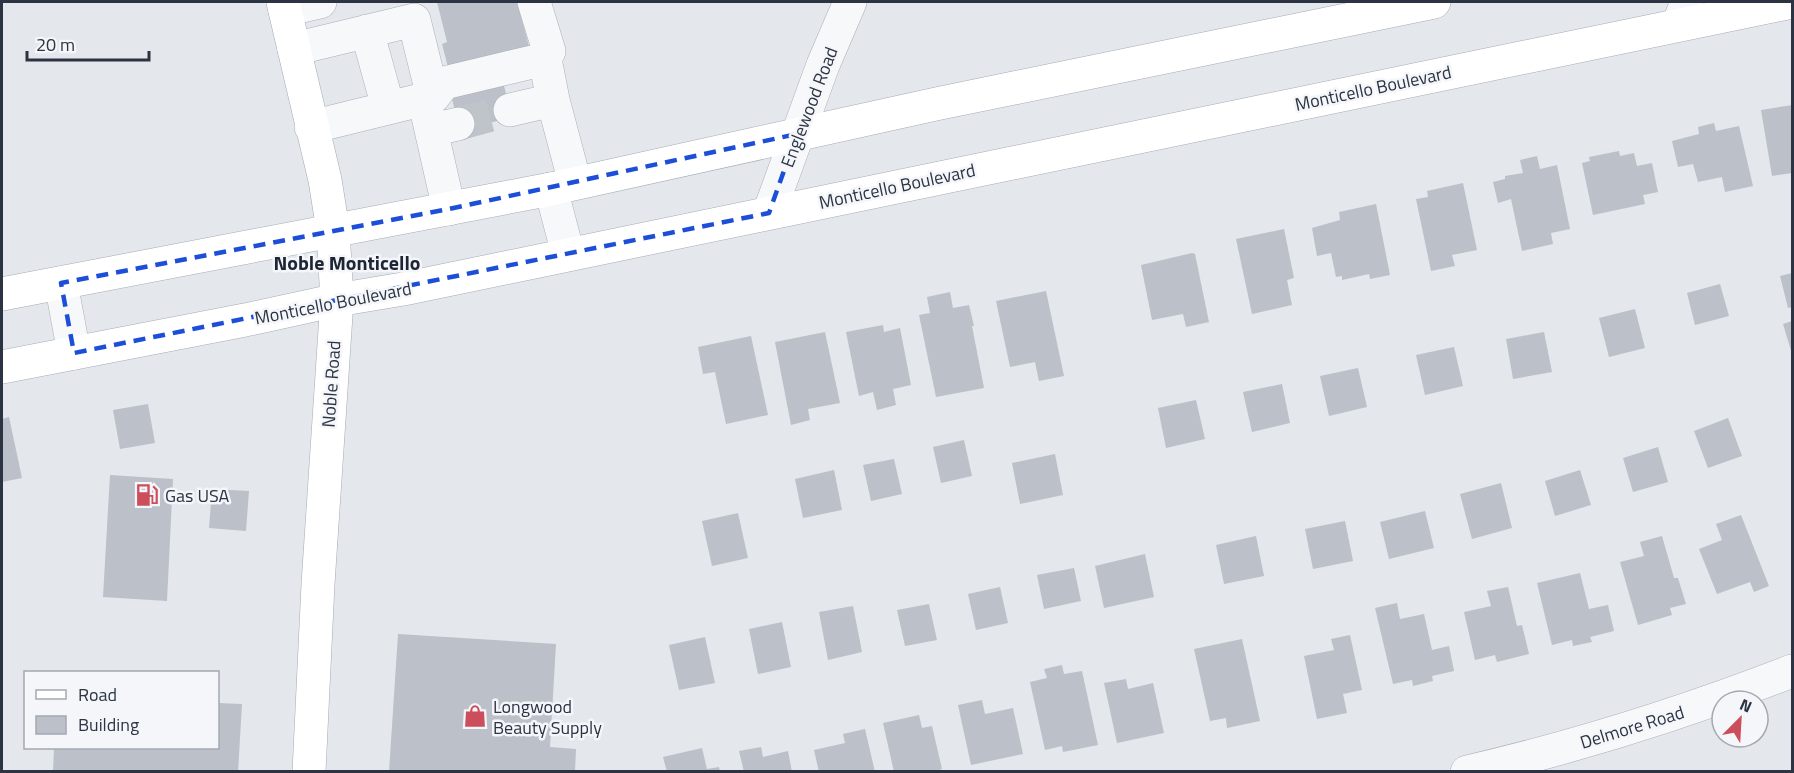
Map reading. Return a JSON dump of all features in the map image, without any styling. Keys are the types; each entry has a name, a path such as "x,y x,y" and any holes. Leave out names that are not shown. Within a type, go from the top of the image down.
{"main road":[{"path":"2,294 563,186 936,104 1434,2"},
{"name":"Monticello Boulevard","path":"2,367 337,300 403,289 769,213 1682,13 1792,2"},
{"name":"Noble Road","path":"284,6 325,180 333,230 337,300 318,584 309,771"}],"street":[{"path":"284,6 320,2"},
{"path":"534,2 549,51 545,59 553,100 568,254"},
{"name":"Englewood Road","path":"769,213 797,135 850,2"},
{"path":"294,49 414,20 437,112 449,209"},
{"path":"367,31 388,107"},
{"path":"437,112 444,83 545,59"},
{"path":"510,110 553,100"},
{"path":"311,127 388,107 437,112"},
{"path":"61,283 74,353"},
{"name":"Delmore Road","path":"1467,771 1565,748 1651,723 1792,671"}],"highlighted area":[{"path":"797,134 769,213 74,353 61,283 449,209"}],"building":[{"path":"437,2 517,2 530,50 450,75 442,44 447,42"},
{"path":"501,74 512,117 460,131 449,87"},
{"path":"1792,105 1792,173 1772,176 1761,110"},
{"path":"1714,123 1716,131 1739,126 1753,186 1725,192 1722,177 1698,182 1693,164 1678,167 1672,141 1699,134 1698,127"},
{"path":"1619,151 1620,156 1634,153 1637,166 1652,163 1658,192 1643,195 1645,204 1593,215 1582,163 1590,161 1589,157"},
{"path":"1537,156 1540,169 1557,165 1570,229 1551,233 1553,244 1522,251 1511,199 1498,203 1493,182 1505,179 1505,176 1523,173 1520,160"},
{"path":"1463,183 1477,250 1452,255 1455,266 1431,271 1416,199 1428,197 1427,191"},
{"path":"1376,204 1390,275 1370,279 1369,274 1342,280 1342,276 1336,277 1331,253 1317,256 1312,228 1340,220 1339,212"},
{"path":"1284,229 1294,278 1287,280 1292,305 1252,314 1236,239"},
{"path":"1195,254 1209,322 1186,327 1183,314 1152,320 1141,265"},
{"path":"1792,273 1792,307 1788,308 1780,276"},
{"path":"1720,284 1729,316 1695,325 1687,293"},
{"path":"1046,291 1064,376 1039,381 1035,362 1010,367 996,301"},
{"path":"950,292 953,308 969,305 984,388 936,397 919,315 930,313 927,297"},
{"path":"1635,309 1645,348 1609,357 1599,318"},
{"path":"1792,321 1792,354 1783,324"},
{"path":"883,325 884,332 900,328 911,385 893,389 896,405 877,410 873,392 859,396 846,332"},
{"path":"825,332 840,403 808,409 810,420 791,425 775,342"},
{"path":"1544,332 1552,372 1513,379 1506,339"},
{"path":"751,336 768,415 726,424 715,372 703,374 698,347"},
{"path":"1454,347 1463,386 1425,395 1416,355"},
{"path":"1358,368 1367,407 1329,416 1320,376"},
{"path":"1282,384 1290,423 1252,432 1243,392"},
{"path":"1196,400 1205,439 1166,448 1158,408"},
{"path":"148,404 155,443 120,449 113,410"},
{"path":"9,417 22,478 2,482 2,419"},
{"path":"1728,418 1742,456 1708,468 1694,431"},
{"path":"964,440 972,476 941,483 933,447"},
{"path":"1658,447 1668,482 1633,492 1623,458"},
{"path":"1055,454 1063,495 1020,504 1012,463"},
{"path":"894,459 902,494 871,501 863,465"},
{"path":"834,470 842,510 803,518 795,479"},
{"path":"1580,470 1591,505 1555,516 1545,481"},
{"path":"110,475 173,479 167,601 103,597"},
{"path":"1501,483 1512,528 1472,539 1460,494"},
{"path":"212,489 249,491 246,531 209,528"},
{"path":"1425,511 1434,548 1389,559 1380,522"},
{"path":"738,513 748,558 712,566 702,521"},
{"path":"1741,515 1769,586 1754,592 1750,582 1717,594 1699,549 1722,540 1716,524"},
{"path":"1345,521 1353,561 1313,569 1305,529"},
{"path":"1256,536 1264,576 1224,584 1216,545"},
{"path":"1662,536 1674,578 1678,578 1686,604 1670,608 1672,615 1638,625 1620,562 1644,556 1640,542"},
{"path":"1145,554 1154,597 1104,608 1095,566"},
{"path":"1074,568 1081,601 1044,609 1037,575"},
{"path":"1580,573 1589,609 1608,605 1614,631 1590,637 1592,642 1573,646 1572,640 1552,645 1537,583"},
{"path":"1000,587 1008,623 976,630 968,594"},
{"path":"1508,587 1517,626 1522,625 1529,654 1497,662 1495,655 1475,660 1464,612 1491,606 1487,591"},
{"path":"1397,603 1400,619 1424,614 1432,650 1449,646 1454,671 1432,676 1433,681 1413,686 1412,680 1393,684 1375,608"},
{"path":"929,604 937,640 905,646 897,610"},
{"path":"853,606 862,652 828,660 819,612"},
{"path":"782,622 791,667 758,674 749,629"},
{"path":"398,634 556,644 550,747 576,749 575,772 389,772"},
{"path":"1350,635 1362,690 1343,694 1347,713 1317,719 1304,656 1334,650 1331,639"},
{"path":"705,637 715,683 679,690 669,645"},
{"path":"1242,639 1260,721 1227,728 1226,718 1210,721 1194,649"},
{"path":"1062,665 1064,674 1082,671 1098,745 1063,752 1062,746 1045,750 1030,682 1047,678 1044,669"},
{"path":"1126,679 1128,689 1153,683 1164,733 1117,743 1104,683"},
{"path":"982,700 985,714 1013,708 1023,754 971,765 958,705"},
{"path":"219,703 242,704 238,772 53,772 54,749 219,749"},
{"path":"919,715 922,728 932,726 942,769 932,772 894,772 883,723"},
{"path":"865,729 875,772 819,772 814,750 845,743 843,734"},
{"path":"761,747 763,757 788,751 792,772 744,772 739,751"},
{"path":"702,748 707,769 719,767 720,772 667,772 663,757"}],"tunnel":[{"path":"458,124 510,110"}],"place":[{"name":"Gas USA","path":"147,495"},
{"name":"Longwood Beauty Supply","path":"475,716"}],"district":[{"name":"Noble Monticello","path":"347,262"}]}
